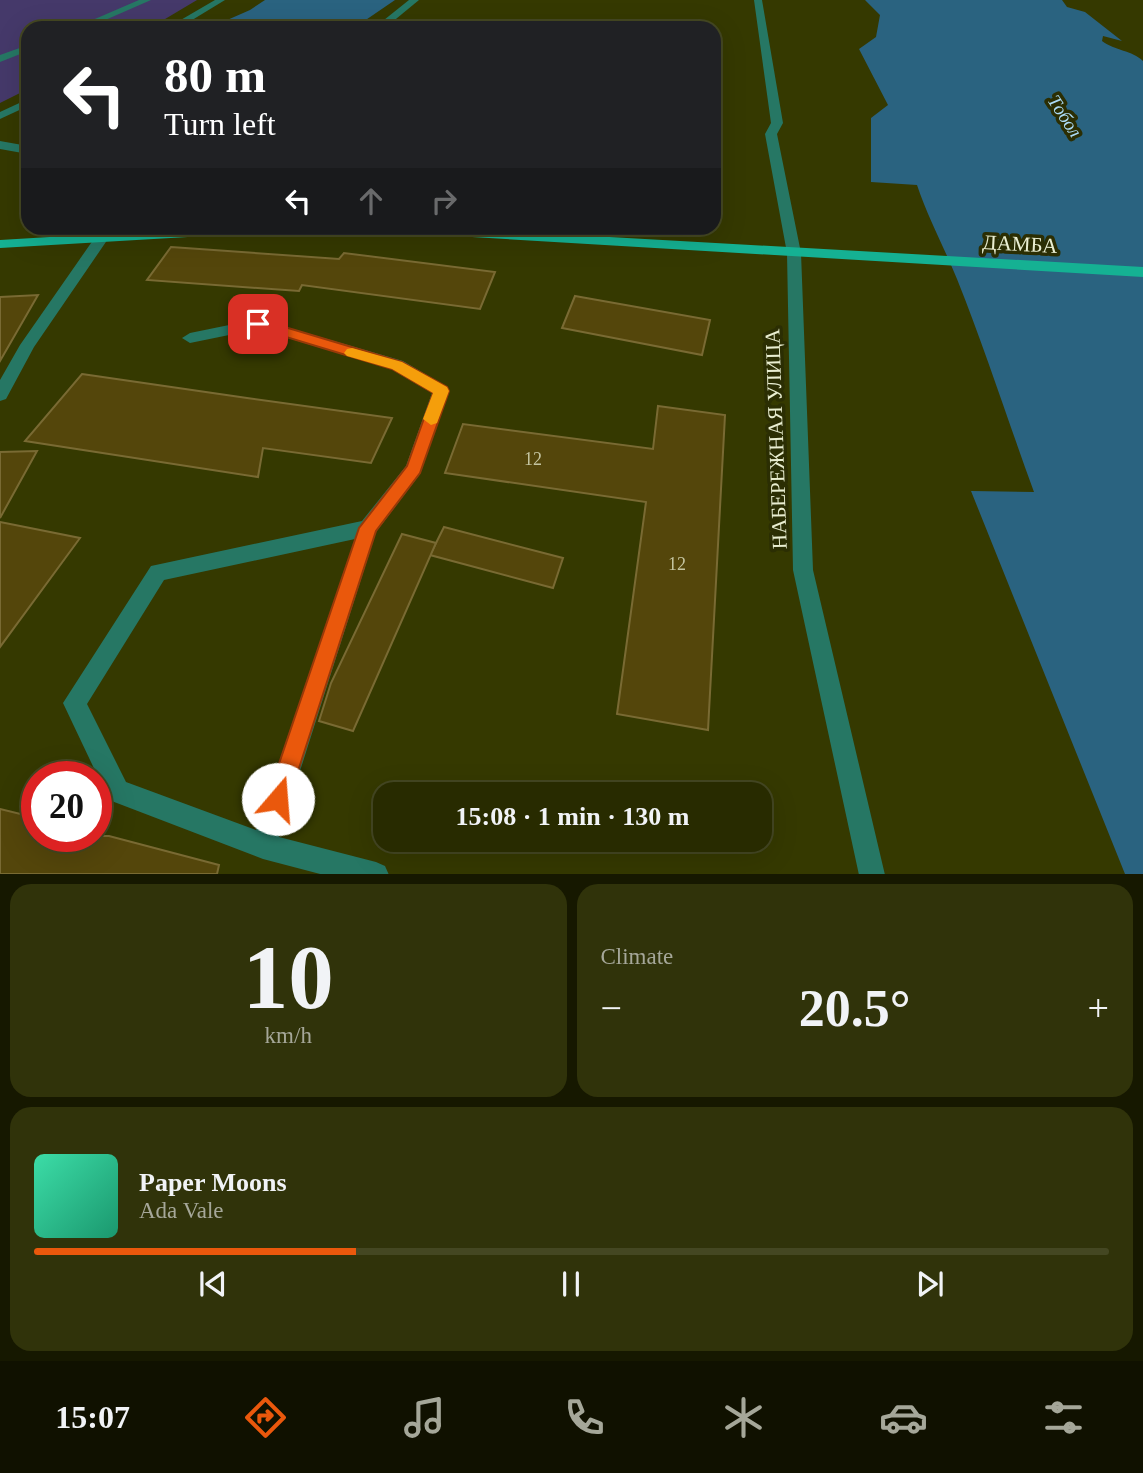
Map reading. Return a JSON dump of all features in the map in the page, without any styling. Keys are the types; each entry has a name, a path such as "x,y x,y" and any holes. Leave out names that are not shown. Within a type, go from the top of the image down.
{"main road":[{"path":"0,244 124,235"},
{"name":"ДАМБА","path":"504,235 1143,272"}],"street":[{"path":"96,21 147,0"},
{"path":"185,21 221,0"},
{"path":"388,21 415,0"},
{"name":"НАБЕРЕЖНАЯ УЛИЦА","path":"758,0 777,123 771,134 794,253 803,570 872,874"},
{"path":"0,59 21,51"},
{"path":"0,116 21,106"},
{"path":"0,145 21,149"},
{"path":"0,395 28,345 103,236"},
{"path":"190,338 258,324 397,365 441,391 414,469 368,528 263,846"},
{"path":"368,528 159,572 74,703 118,791 263,846 376,874"}],"shaded area":[{"path":"0,0 197,0 162,21 21,21 21,92 0,103"}],"water":[{"path":"265,0 395,0 364,21 225,21"},
{"name":"Тобол","path":"865,0 1062,0 1067,7 1085,12 1122,41 1103,36 1102,41 1143,61 1143,874 1125,874 971,491 1034,492 957,279 917,185 871,182 871,118 888,105 859,49 876,37 880,15"}],"building":[{"path":"171,247 339,259 344,253 495,272 480,309 302,285 299,291 147,280"},
{"path":"38,295 0,361 0,297"},
{"path":"575,296 710,320 702,355 562,328"},
{"path":"82,374 392,418 371,463 263,448 258,477 25,441"},
{"path":"658,406 725,415 708,730 617,714 646,502 445,473 463,424 653,449"},
{"path":"37,451 0,518 0,452"},
{"path":"0,522 80,538 0,647"},
{"path":"444,527 563,558 553,588 430,555"},
{"path":"402,534 436,543 353,731 319,721 331,683"},
{"path":"0,809 21,814 21,852 112,852 112,837 219,865 217,874 0,874"}],"slow traffic":[{"path":"352,353 397,365 441,391 431,419"}],"route":[{"path":"258,324 397,365 441,391 414,469 368,528 278,799"}]}
